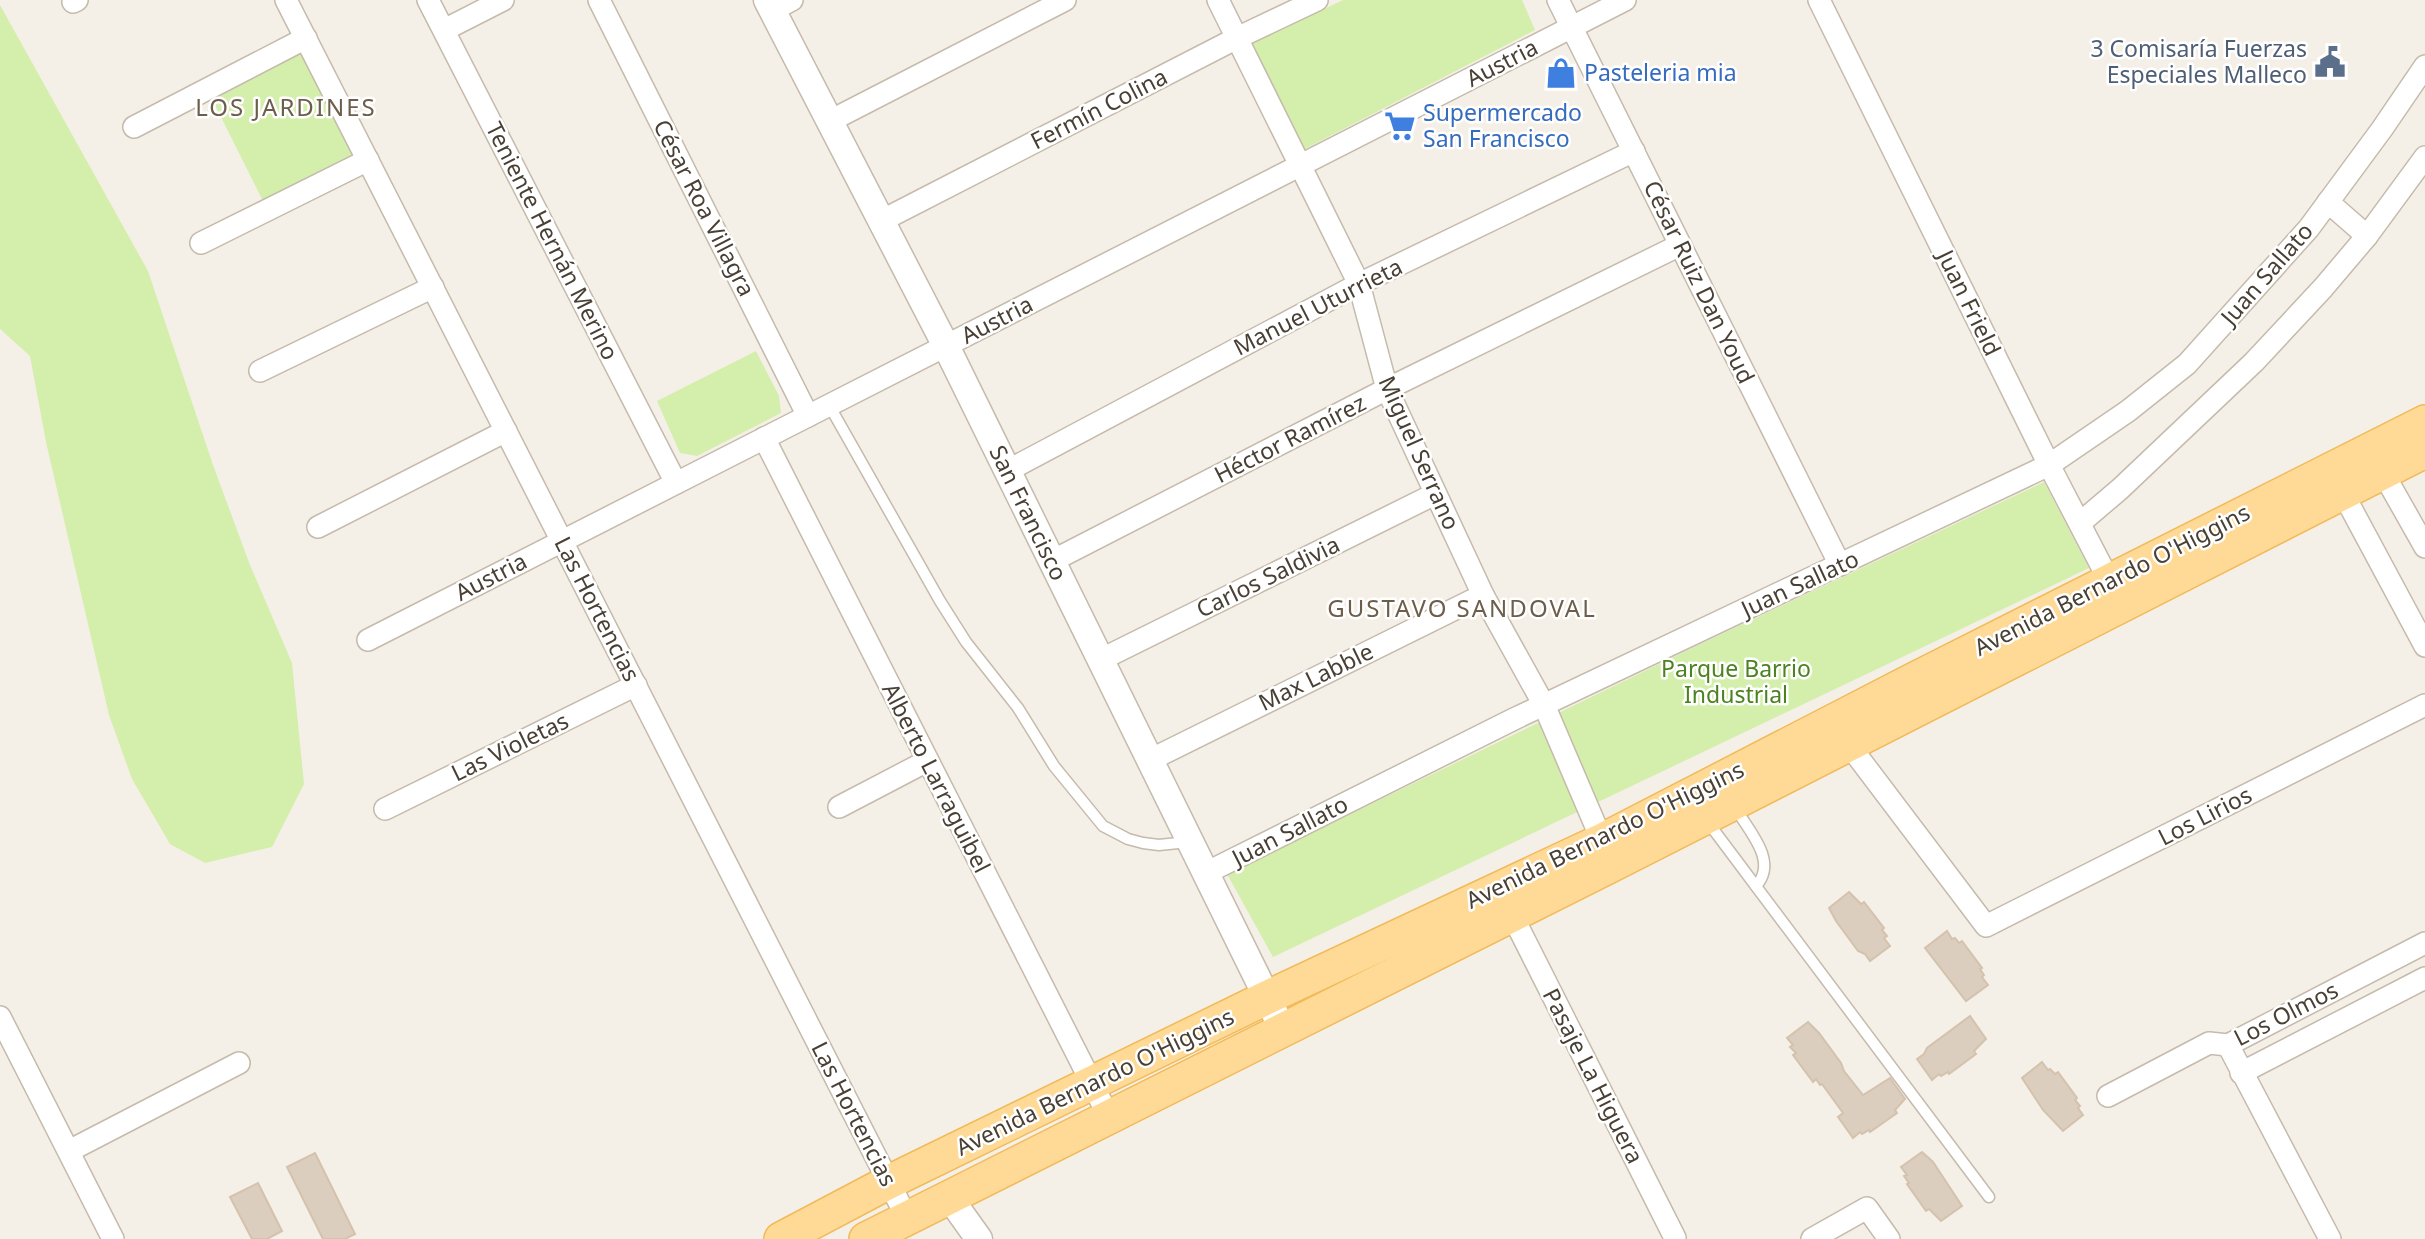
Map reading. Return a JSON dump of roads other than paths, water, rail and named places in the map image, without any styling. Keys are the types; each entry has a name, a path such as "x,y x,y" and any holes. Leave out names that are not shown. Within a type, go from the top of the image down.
{"main road":[{"name":"Avenida Bernardo O'Higgins","path":"781,1239 889,1182 1266,998 1607,853 1718,811 1849,745 2116,593 2377,461 2425,422"},
{"name":"Avenida Bernardo O'Higgins","path":"2377,461 2425,451"},
{"name":"Avenida Bernardo O'Higgins","path":"866,1239 1512,915 1607,853 1911,681 2116,593"}],"street":[{"name":"Las Hortencias","path":"286,0 907,1218"},
{"name":"Teniente Hernán Merino","path":"428,0 676,483"},
{"path":"444,30 503,0"},
{"name":"César Roa Villagra","path":"599,0 808,416"},
{"path":"830,121 1065,0"},
{"name":"Miguel Serrano","path":"1218,0 1359,284 1387,389 1483,595 1544,705 1607,853"},
{"name":"Fermín Colina","path":"881,221 1237,38 1317,0"},
{"name":"César Ruiz Dan Youd","path":"1558,0 1840,565"},
{"name":"Austria","path":"368,640 1626,0"},
{"name":"Juan Frield","path":"1819,0 2049,465 2116,593"},
{"name":"San Francisco","path":"777,3 830,121 946,346 1283,1030"},
{"path":"134,127 306,38"},
{"name":"Juan Sallato","path":"1206,873 1544,705 2049,465 2128,411 2187,364 2284,257 2328,202 2425,66"},
{"name":"Manuel Uturrieta","path":"1007,471 1359,284 1634,151"},
{"path":"2080,523 2120,489 2254,362 2367,236 2425,157"},
{"path":"201,243 368,160"},
{"name":"Juan Sallato","path":"2328,202 2367,236"},
{"name":"Héctor Ramírez","path":"1052,561 1387,389 1680,244"},
{"path":"260,370 433,287"},
{"path":"318,527 506,431"},
{"name":"Alberto Larraguibel","path":"764,438 1109,1117"},
{"path":"2377,461 2425,547"},
{"path":"2336,482 2425,646"},
{"name":"Carlos Saldivia","path":"1100,660 1435,494"},
{"name":"Max Labble","path":"1150,760 1483,595"},
{"name":"Las Violetas","path":"385,809 636,685"},
{"name":"Los Lirios","path":"1849,745 1986,926 2425,705"},
{"path":"839,807 928,761"},
{"name":"Pasaje La Higuera","path":"1512,915 1675,1238"},
{"name":"Los Olmos","path":"2108,1096 2209,1043 2228,1045 2425,943"},
{"name":"Los Olmos","path":"2241,1073 2423,984"},
{"path":"0,1017 113,1239"},
{"path":"2228,1045 2330,1239"},
{"path":"69,1151 239,1063"},
{"path":"949,1197 979,1239"},
{"path":"1812,1239 1867,1208 1889,1239"}],"lane":[{"path":"829,405 953,621 1018,708 1054,766 1102,825 1128,839 1143,843 1166,845 1190,841"},
{"path":"1718,811 1756,886 1989,1197"},
{"path":"1718,811 1765,858 1765,874 1756,886"}],"place":[{"name":"3 Comisaría Fuerzas Especiales Malleco","path":"2330,62"},
{"name":"Pasteleria mia","path":"1561,73"},
{"name":"Supermercado San Francisco","path":"1400,126"}],"district":[{"name":"LOS JARDINES","path":"286,108"},
{"name":"GUSTAVO SANDOVAL","path":"1462,609"}],"park label":[{"name":"Parque Barrio Industrial","path":"1736,682"}]}
